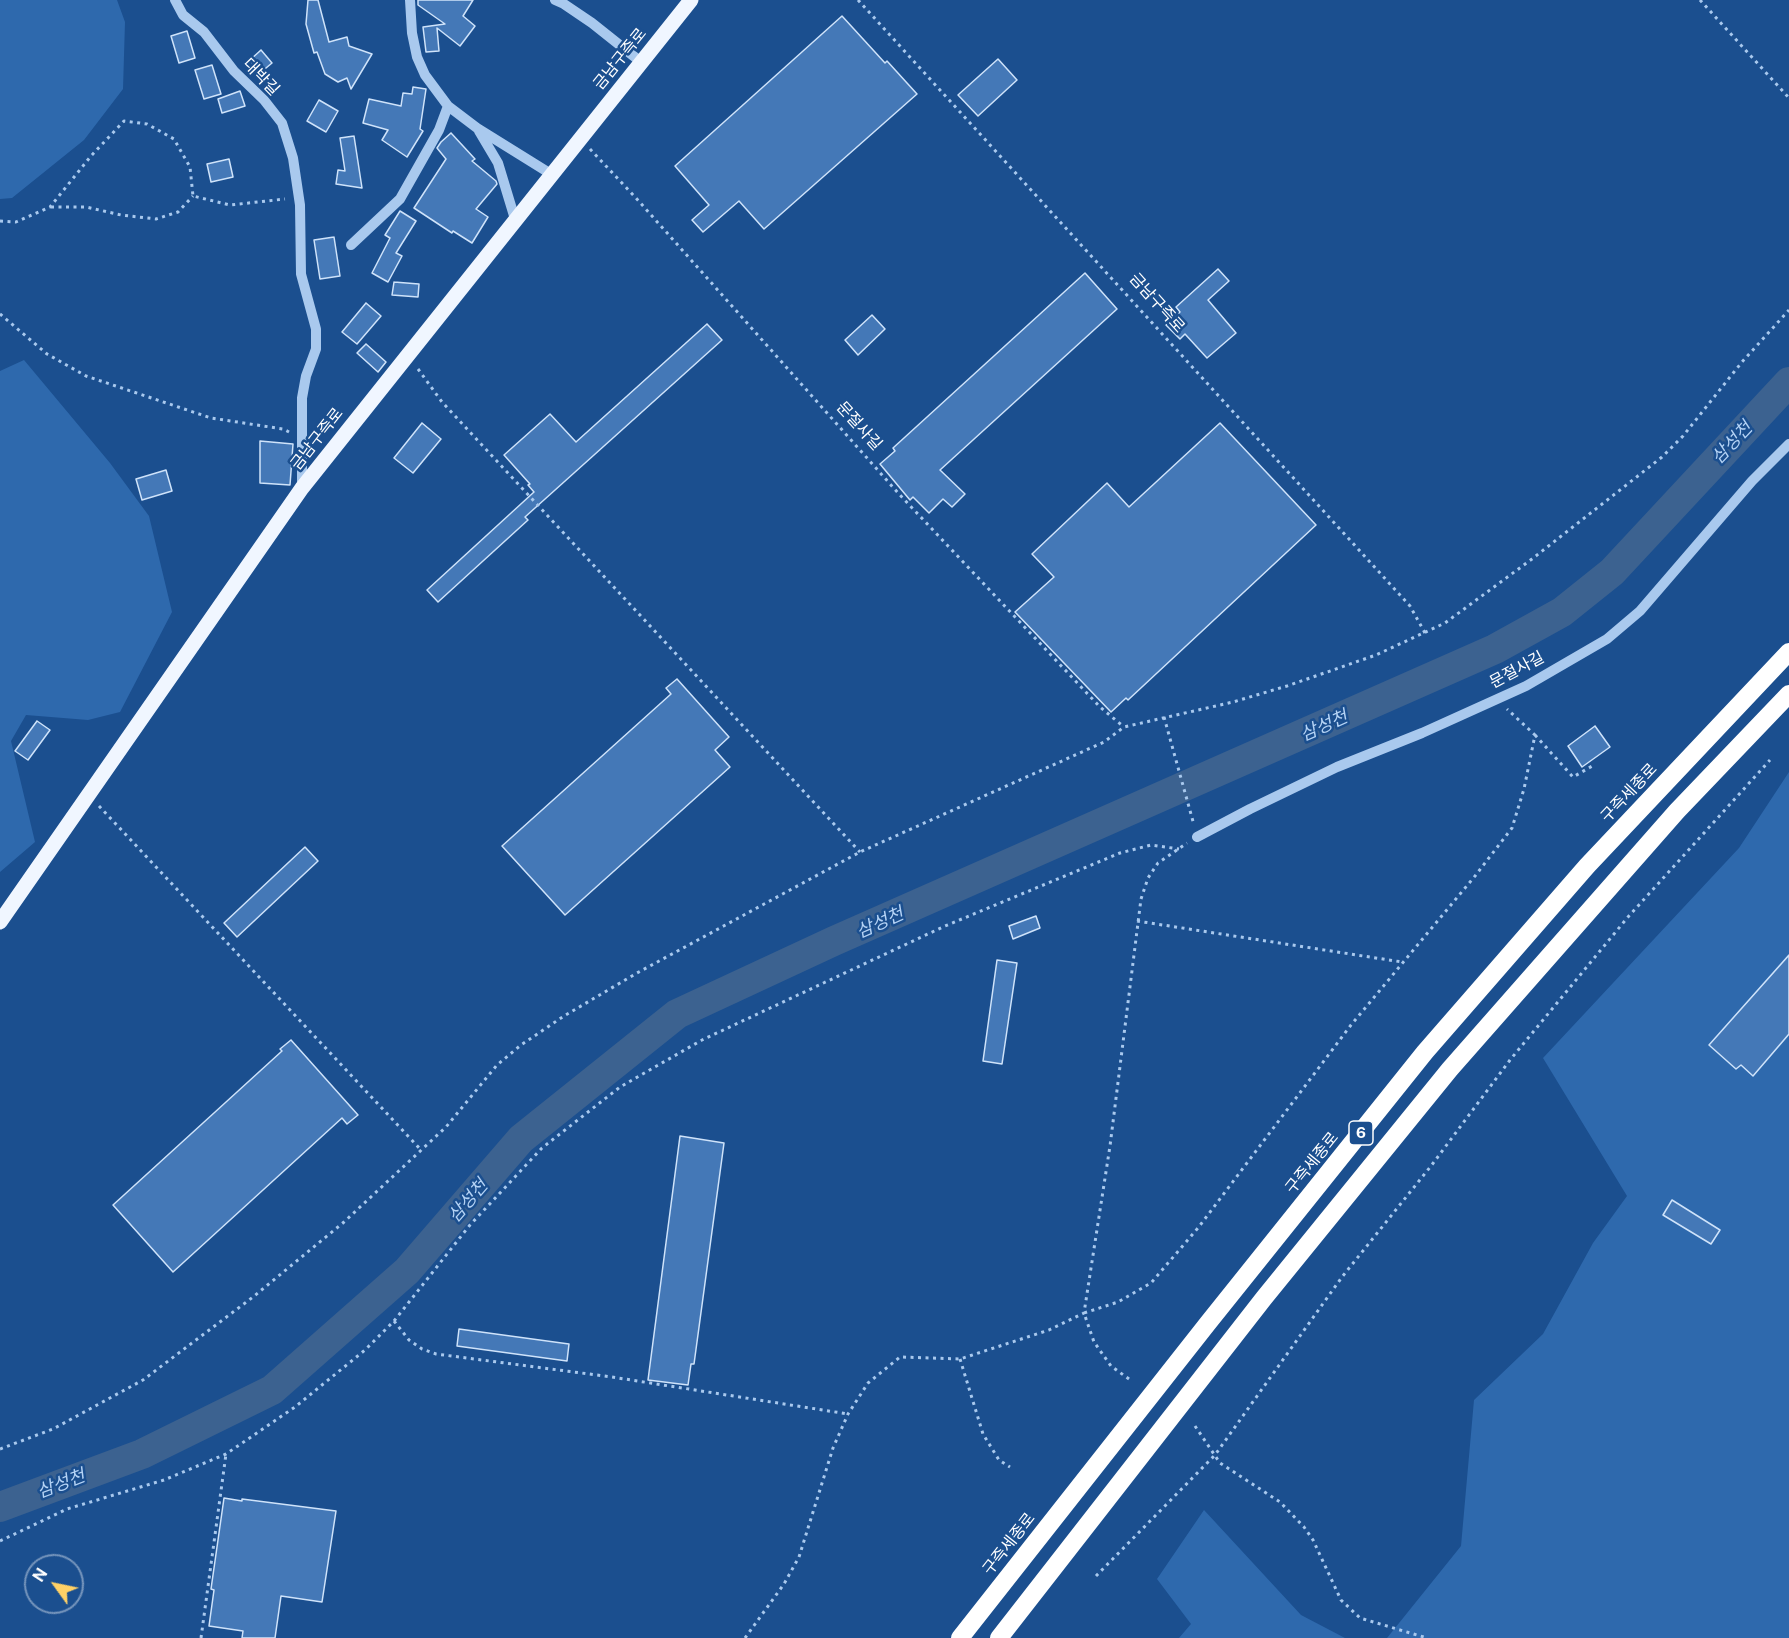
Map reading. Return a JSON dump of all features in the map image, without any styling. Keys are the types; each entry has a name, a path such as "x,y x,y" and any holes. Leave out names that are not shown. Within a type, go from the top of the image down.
{"highway":[{"name":"구즉세종로","path":"960,1638 1425,1052 1587,866 1789,652"},
{"name":"6","path":"999,1638 1271,1289 1450,1069 1677,811 1789,694"}],"main road":[{"name":"금남구즉로","path":"0,922 302,488 408,352 691,0"}],"street":[{"name":"대박길","path":"175,0 183,15 204,32 234,71 264,100 282,123 293,158 298,194 301,274 316,329 315,349 302,398 302,488"},
{"path":"410,0 412,33 417,57 427,78 448,106 477,128 551,174"},
{"path":"555,0 592,23 641,62"},
{"path":"351,245 400,199 439,130 448,106"},
{"path":"477,128 498,163 515,219"},
{"name":"문절사길","path":"1197,837 1336,767 1422,733 1526,686 1607,639 1640,611 1752,481 1789,444"}],"path":[{"name":"금남구즉로","path":"858,0 1410,606 1425,633"},
{"path":"1700,0 1789,98"},
{"path":"0,221 16,222 50,207 91,156 124,121 147,124 174,139 190,167 193,196 178,212 156,219 121,215 86,207 50,207"},
{"name":"문절사길","path":"579,138 636,198 899,494 1100,707 1124,727"},
{"path":"193,196 230,205 298,194"},
{"path":"0,1449 53,1429 143,1380 271,1282 344,1222 446,1127 497,1065 564,1016 637,973 860,852 1104,742 1124,727 1233,702 1287,686 1376,655 1445,624 1662,457 1683,436 1742,362 1789,310"},
{"path":"0,314 47,354 86,376 211,418 283,429 301,439"},
{"path":"408,352 420,373 442,402 860,852"},
{"path":"1496,699 1573,777 1594,765"},
{"path":"1164,717 1194,822"},
{"path":"746,1638 784,1584 799,1557 833,1448 848,1414 868,1383 900,1357 960,1359 1049,1330 1084,1312 1118,1302 1151,1283 1198,1227 1351,1025 1512,828 1524,789 1534,735"},
{"path":"1096,1576 1215,1455 1342,1277 1431,1166 1510,1059 1628,917 1770,760"},
{"path":"88,795 422,1150"},
{"path":"1129,1379 1111,1366 1094,1342 1084,1312 1110,1146 1141,899 1148,878 1158,863 1197,837"},
{"path":"0,1541 67,1509 164,1480 226,1454 294,1407 365,1350 394,1321 470,1225 542,1148 620,1087 702,1040 956,922 1120,853 1151,845 1179,849"},
{"path":"1137,921 1402,962"},
{"path":"394,1321 409,1340 422,1349 436,1354 612,1377 848,1414"},
{"path":"960,1359 983,1434 999,1460 1010,1467"},
{"path":"1195,1426 1220,1463 1280,1502 1304,1527 1341,1600 1360,1618 1427,1638"},
{"path":"201,1638 226,1454"}],"shaded area":[{"path":"0,0 117,0 125,22 123,89 84,140 12,198 0,199"},
{"path":"24,360 110,463 149,516 172,612 120,712 88,720 26,715 11,741 35,842 0,872 0,371"},
{"path":"1789,772 1789,1638 1387,1638 1461,1546 1474,1400 1543,1334 1593,1243 1627,1196 1543,1058 1739,848"},
{"path":"1204,1510 1301,1615 1345,1638 1179,1638 1191,1624 1157,1579"}],"building":[{"path":"308,0 318,0 329,42 347,37 349,46 372,54 351,89 347,78 338,82 325,74 317,52 314,53 306,24"},
{"path":"418,0 473,0 463,16 475,26 460,46 437,28 439,51 426,52 423,27 445,24 418,5"},
{"path":"842,16 917,94 764,229 739,201 703,232 692,220 709,205 675,166"},
{"path":"187,31 195,58 179,63 171,36"},
{"path":"261,50 272,63 260,73 250,60"},
{"path":"998,59 1017,80 978,116 958,95"},
{"path":"212,65 221,94 204,99 195,70"},
{"path":"413,87 426,89 420,129 423,131 407,157 382,140 388,130 363,123 369,99 401,106 403,93 412,94"},
{"path":"240,91 245,106 222,113 218,99"},
{"path":"319,100 338,111 326,132 307,121"},
{"path":"451,133 475,159 472,161 497,184 476,209 488,217 472,243 414,208 446,159 437,148"},
{"path":"354,136 362,188 336,184 338,170 345,171 340,138"},
{"path":"229,159 233,177 211,182 207,164"},
{"path":"400,211 416,221 396,253 402,256 388,282 372,273 390,238 385,235"},
{"path":"334,237 340,276 320,279 314,240"},
{"path":"1218,269 1229,281 1208,300 1236,333 1207,358 1185,334 1180,339 1166,325 1180,312 1176,307"},
{"path":"1085,273 1117,309 940,470 965,494 952,507 943,499 929,513 913,497 910,500 880,464 895,451 893,448"},
{"path":"394,282 419,284 418,297 392,295"},
{"path":"366,303 381,316 357,344 342,332"},
{"path":"872,315 885,329 858,355 845,340"},
{"path":"707,324 722,340 525,517 528,520 438,602 427,590 534,492 528,485 530,484 504,455 550,414 576,442"},
{"path":"366,344 386,362 378,372 357,353"},
{"path":"422,423 441,439 413,473 394,458"},
{"path":"1220,423 1316,525 1128,700 1126,698 1111,712 1015,612 1054,577 1032,554 1107,483 1129,507"},
{"path":"260,441 293,444 290,485 260,483"},
{"path":"166,470 172,491 142,500 136,479"},
{"path":"677,679 729,737 715,750 730,767 565,915 502,846 671,694 666,688"},
{"path":"37,721 50,730 28,760 15,751"},
{"path":"1595,726 1610,747 1582,767 1568,746"},
{"path":"305,847 318,861 237,937 224,923"},
{"path":"1036,916 1040,928 1013,939 1009,926"},
{"path":"1789,955 1789,1034 1753,1076 1741,1065 1736,1069 1709,1045"},
{"path":"997,960 1017,963 1002,1064 983,1061"},
{"path":"291,1040 358,1115 347,1124 342,1118 173,1272 113,1205 282,1051 280,1049"},
{"path":"680,1136 724,1143 694,1364 691,1364 688,1385 648,1380"},
{"path":"1672,1200 1720,1230 1711,1244 1663,1215"},
{"path":"459,1329 569,1344 567,1361 457,1346"},
{"path":"224,1498 336,1511 322,1602 281,1596 275,1638 242,1638 243,1631 209,1626 214,1590 211,1589"}],"waterway":[{"name":"삼성천","path":"0,1507 142,1454 272,1390 407,1271 521,1139 677,1014 834,941 1495,649 1562,612 1612,572 1789,382"}]}
